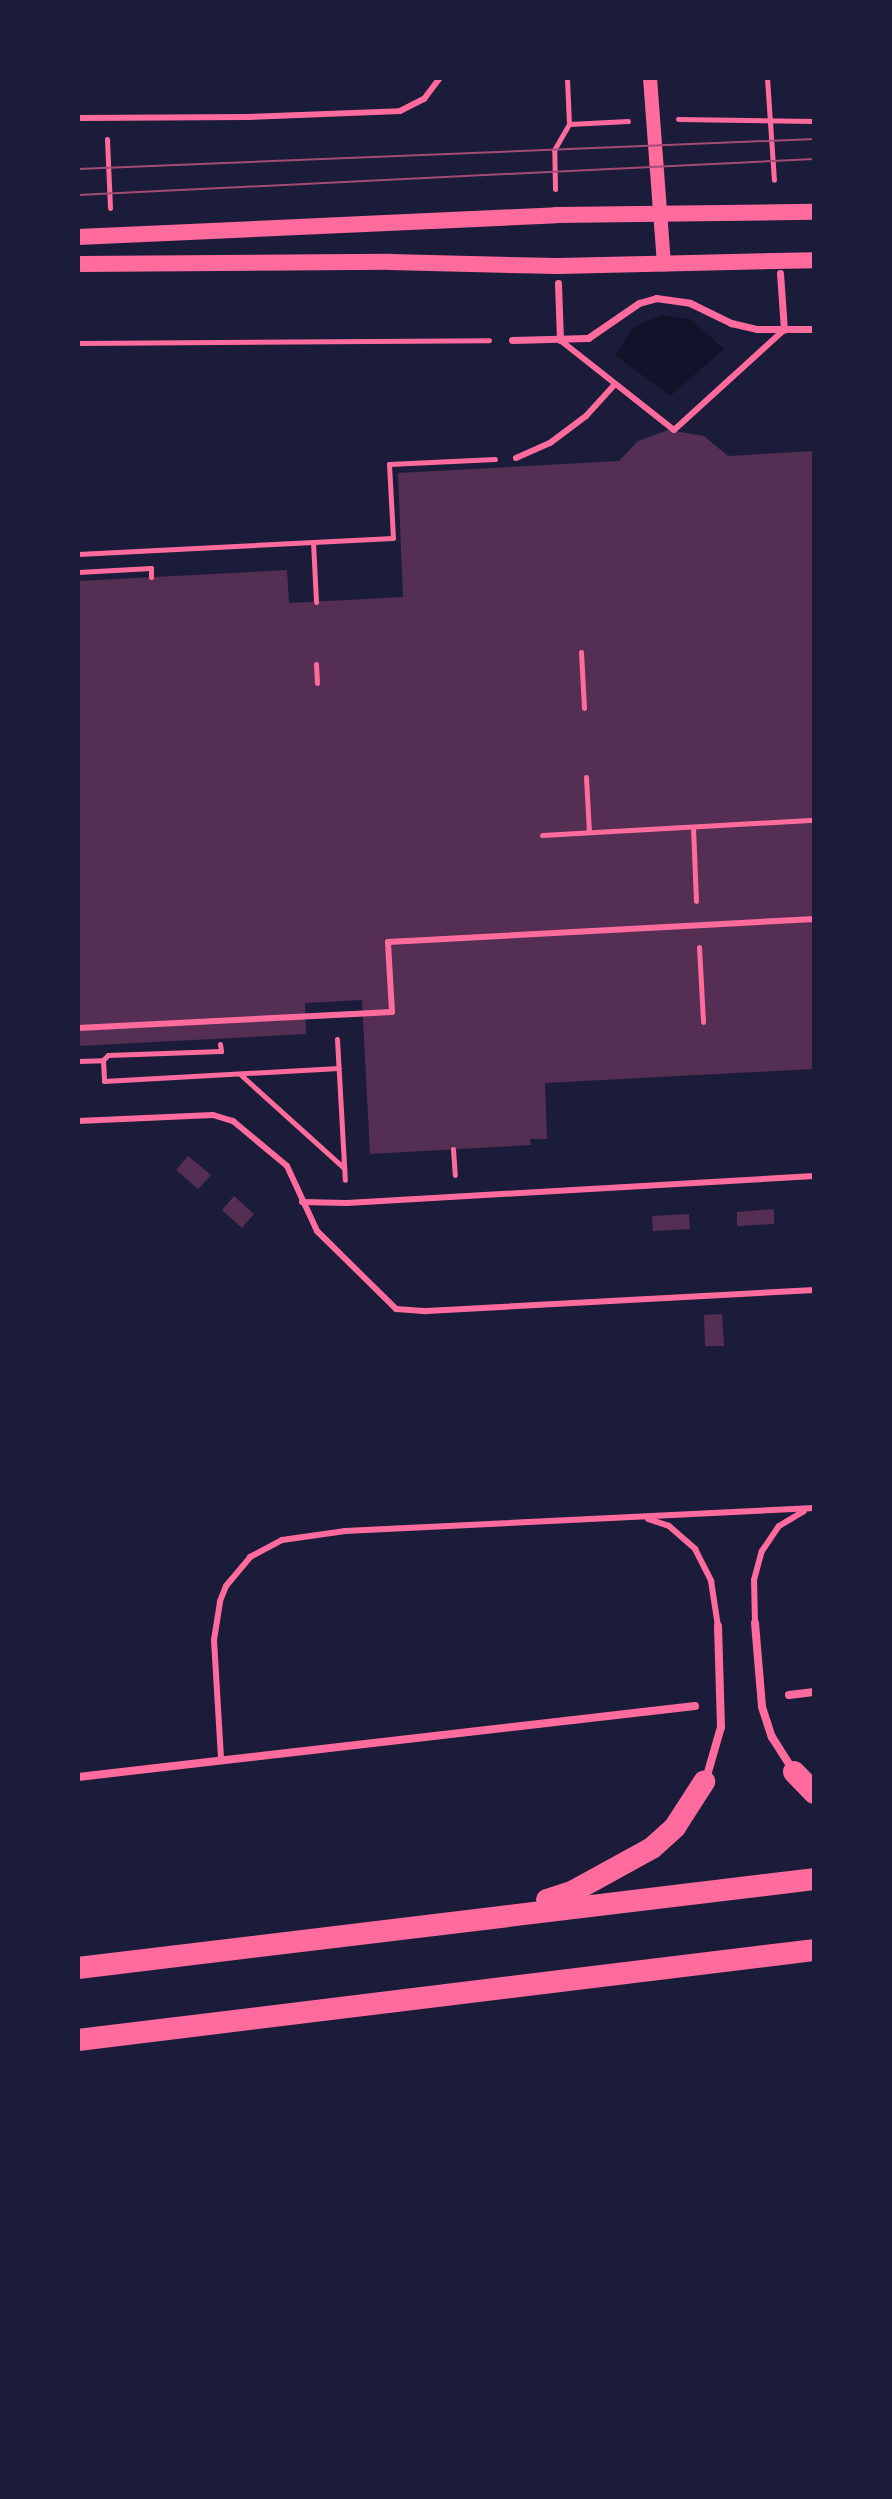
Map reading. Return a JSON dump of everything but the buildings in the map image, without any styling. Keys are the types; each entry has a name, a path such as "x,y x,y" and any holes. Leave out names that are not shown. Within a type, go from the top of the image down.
{"highway":[{"path":"794,1772 814,1793"},
{"path":"505,1914 572,1892 652,1848 675,1827 704,1782"},
{"path":"78,1968 814,1879"},
{"path":"78,2040 814,1950"}],"main road":[{"path":"78,237 393,220 814,212"},
{"path":"78,264 664,264 814,260"}],"street":[{"path":"650,78 664,264"},
{"path":"780,273 784,330"},
{"path":"558,283 560,340"},
{"path":"512,340 588,338 639,303 656,298 690,303 731,323 784,330 814,329"},
{"path":"755,1623 757,1675 766,1722 781,1755 794,1772"},
{"path":"704,1782 721,1727 718,1626"},
{"path":"789,1695 814,1692"},
{"path":"78,1777 221,1758 307,1752 695,1706"}],"lane":[{"path":"78,118 247,117 400,111 424,99 440,78"},
{"path":"560,340 674,430 784,330"},
{"path":"516,458 550,443 586,416 615,384"},
{"path":"78,1028 392,1012 388,942 814,919"},
{"path":"78,1121 213,1115 227,1118 287,1166 317,1231 365,1282 396,1309 405,1311 814,1290"},
{"path":"302,1202 347,1203 814,1176"},
{"path":"221,1758 216,1619 232,1578 250,1557 266,1547 301,1536 345,1531 814,1508"},
{"path":"755,1623 754,1580 762,1551 779,1526 791,1517 814,1508"},
{"path":"636,1517 669,1526 695,1549 711,1581 718,1626"}],"path":[{"path":"555,193 554,150 569,124 567,78"},
{"path":"767,78 774,180"},
{"path":"107,117 109,208 118,208"},
{"path":"770,123 814,121"},
{"path":"78,343 512,340"},
{"path":"78,554 393,538 389,464 516,458"},
{"path":"313,542 316,602"},
{"path":"78,572 151,568 151,577"},
{"path":"581,652 584,708"},
{"path":"316,664 317,683"},
{"path":"586,777 589,832"},
{"path":"542,835 814,820"},
{"path":"337,1028 347,1203"},
{"path":"78,1061 103,1060 108,1055 211,1051"},
{"path":"103,1060 104,1081 339,1068"},
{"path":"240,1075 345,1169"}],"shaded area":[{"path":"661,315 690,319 724,349 670,396 615,355 633,328"}],"tram line":[{"path":"78,169 814,139"},
{"path":"78,195 814,159"}]}
